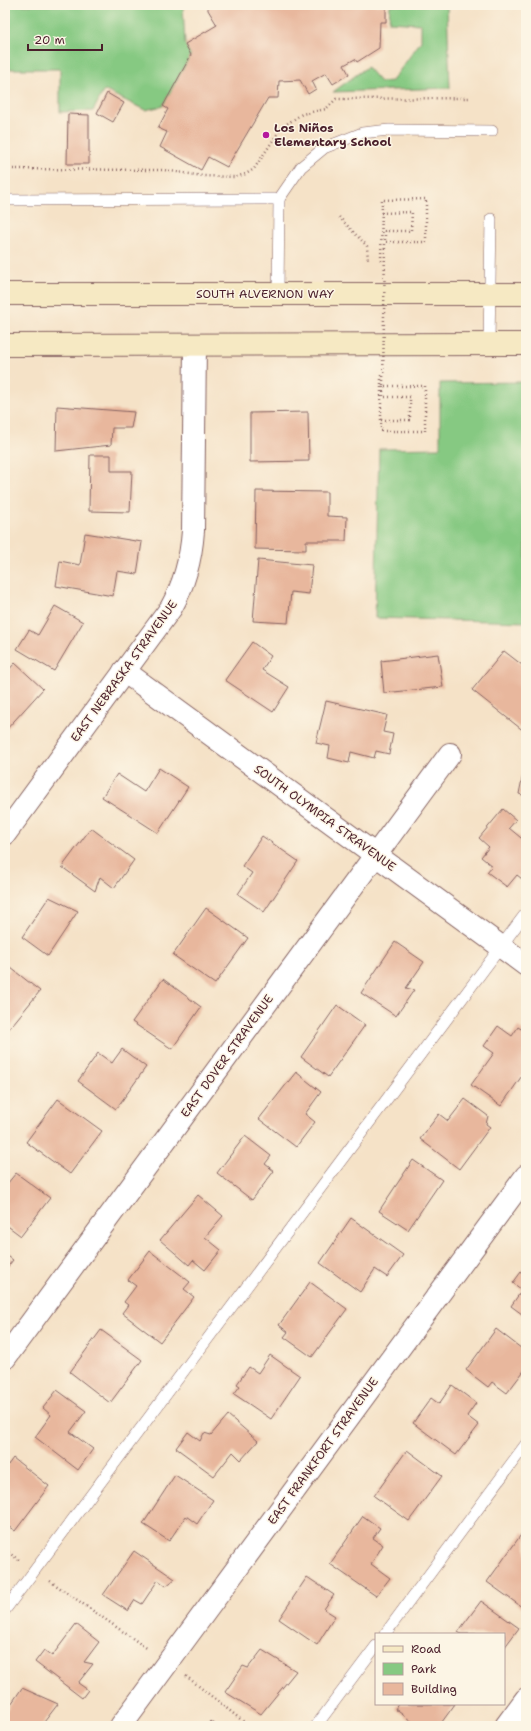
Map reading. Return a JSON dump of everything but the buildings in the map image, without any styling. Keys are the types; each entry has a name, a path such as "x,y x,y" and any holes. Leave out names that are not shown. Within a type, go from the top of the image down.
{"main road":[{"name":"SOUTH ALVERNON WAY","path":"5,294 526,294"},
{"path":"5,345 526,344"}],"street":[{"name":"EAST NEBRASKA STRAVENUE","path":"5,834 171,608 180,592 191,552 195,344"},
{"name":"SOUTH OLYMPIA STRAVENUE","path":"124,671 526,965"},
{"name":"EAST DOVER STRAVENUE","path":"5,1358 450,754"},
{"name":"EAST FRANKFORT STRAVENUE","path":"121,1726 526,1176"},
{"path":"506,1726 526,1699"}],"lane":[{"path":"278,294 279,199 300,167 324,148 362,133 389,130 492,131"},
{"path":"5,200 279,199"},
{"path":"489,344 491,219"},
{"path":"5,1610 526,913"},
{"path":"386,1633 526,1444"},
{"path":"316,1726 375,1647"}],"path":[{"path":"5,169 164,170 203,176 235,177 246,174 254,169 282,127 302,114 326,109 336,99 470,98"},
{"path":"381,261 382,200 426,199 426,242 385,242"},
{"path":"381,213 412,212 411,231 385,231 384,397 410,397 410,420 381,420"},
{"path":"339,217 368,246 368,261"},
{"path":"381,375 381,431 425,431 425,386 384,386"},
{"path":"5,1550 168,1662 250,1726"}],"green space":[{"path":"5,5 183,5 185,44 191,55 163,106 145,110 104,90 93,111 60,112 60,69 5,69"},
{"path":"390,5 447,5 450,88 333,92 367,67 380,82 392,81 421,41 421,24 389,22"},
{"path":"526,382 526,622 375,618 379,449 440,448 440,383"}],"place":[{"name":"Los Niños Elementary School","path":"266,135"}]}
